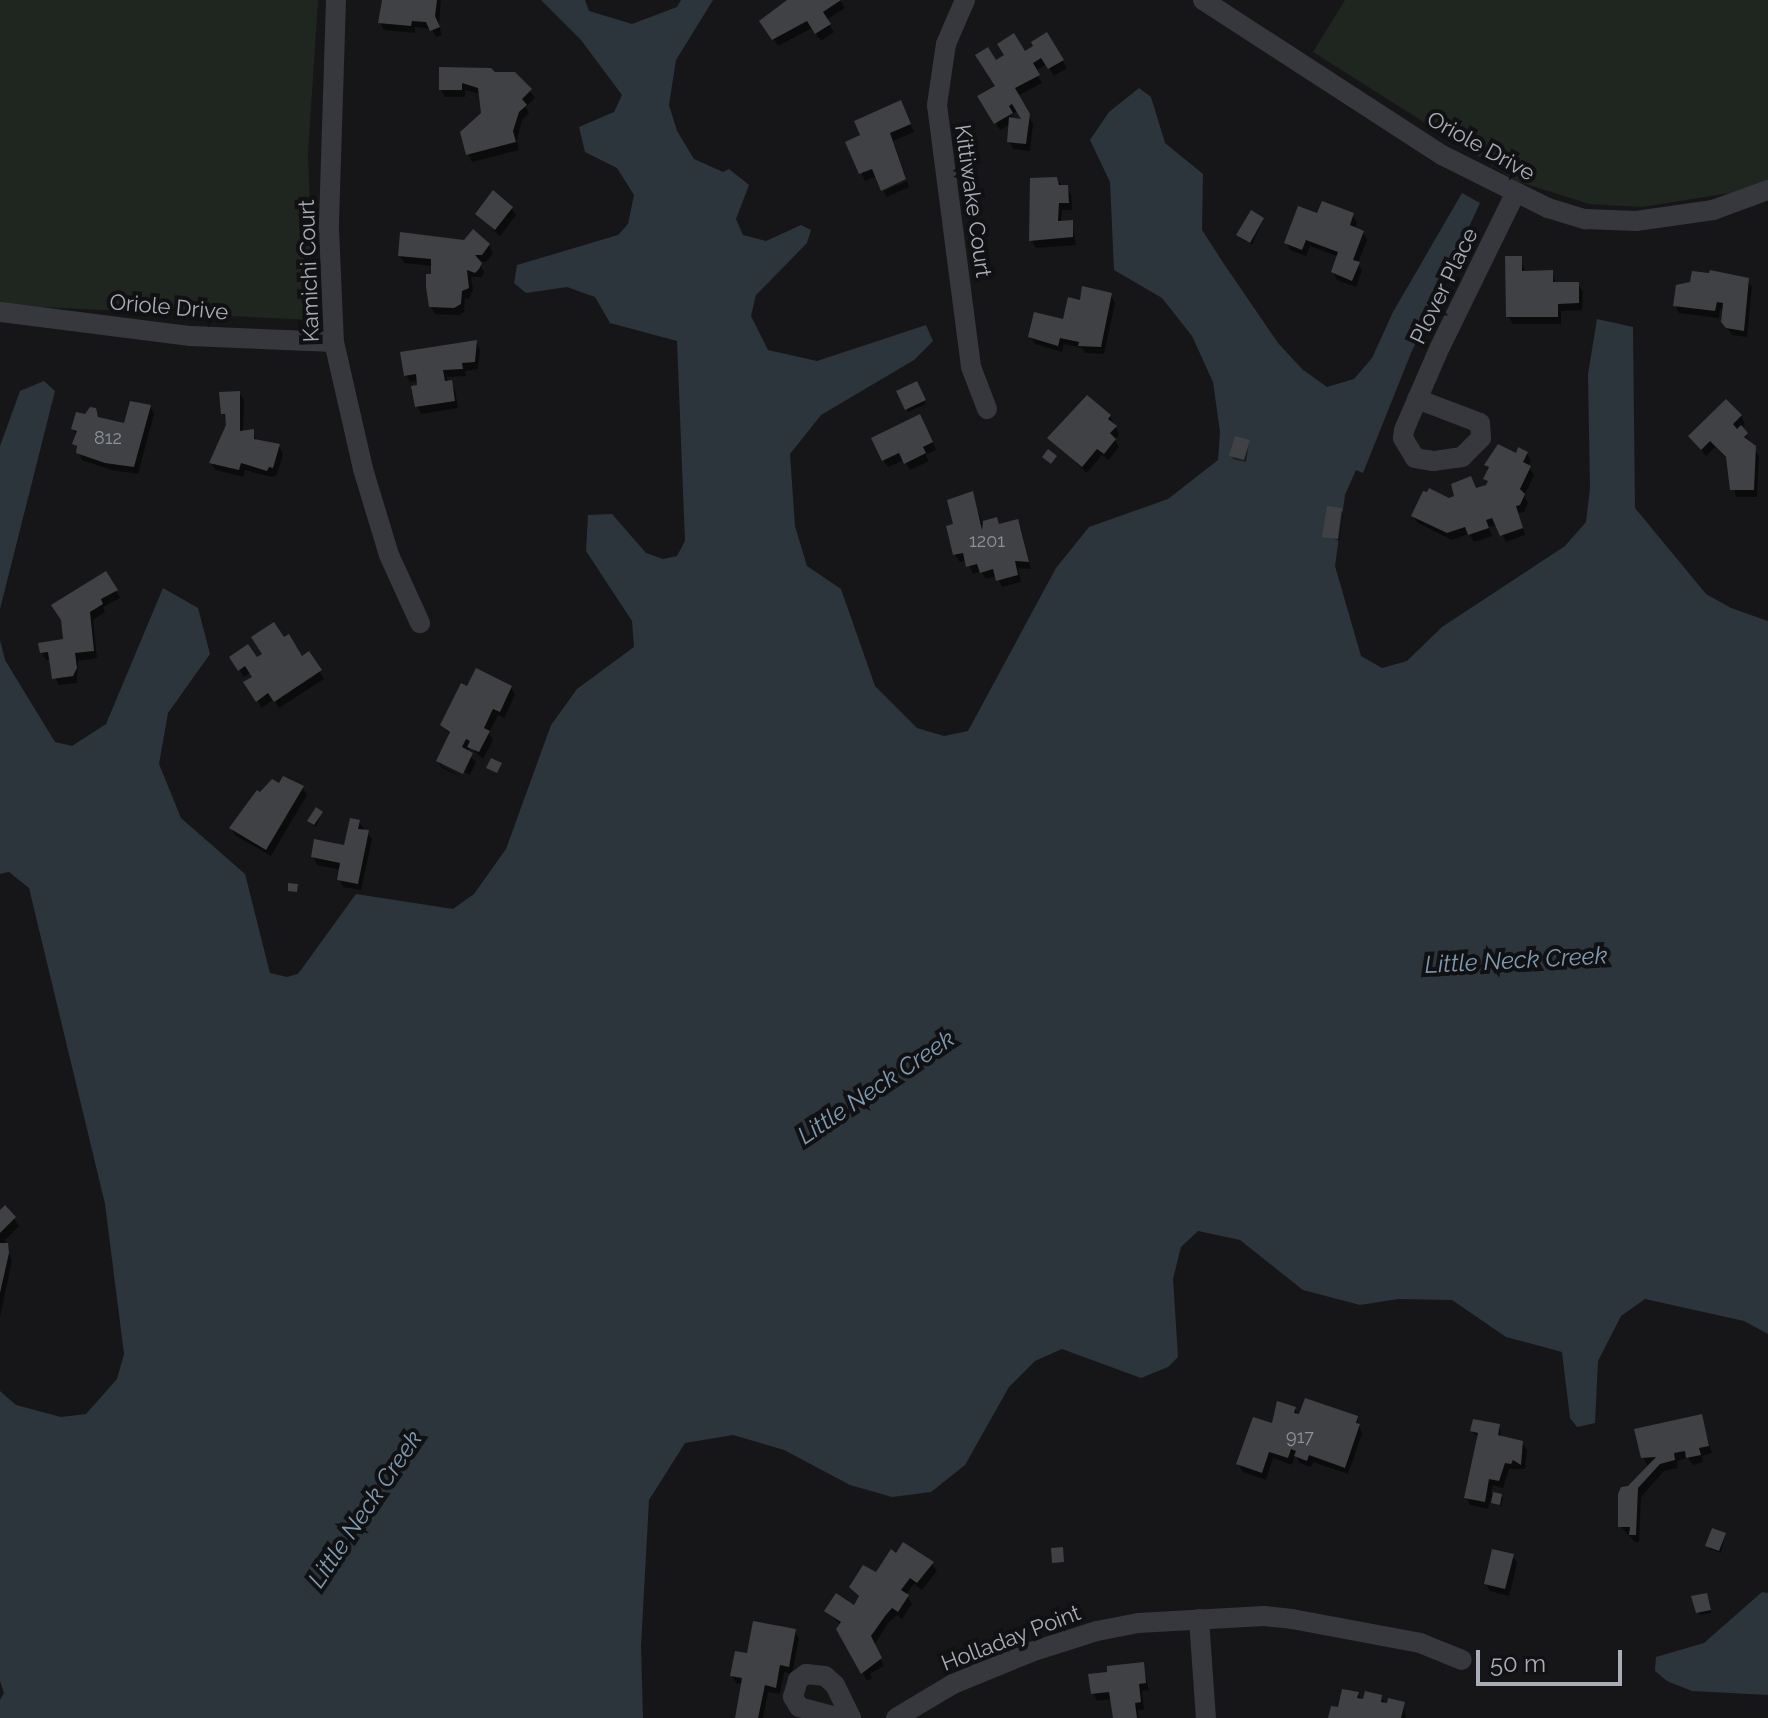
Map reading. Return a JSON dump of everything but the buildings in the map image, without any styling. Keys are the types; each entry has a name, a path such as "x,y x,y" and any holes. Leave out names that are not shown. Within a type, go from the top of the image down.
{"street":[{"name":"Kamichi Court","path":"336,0 329,229 334,342 363,469 389,555 420,623"},
{"name":"Kittiwake Court","path":"965,0 946,44 937,117 971,367 987,409"},
{"name":"Oriole Drive","path":"1203,0 1442,155 1515,194 1585,219 1623,222 1713,210 1768,190"},
{"name":"Plover Place","path":"1417,399 1515,194"},
{"name":"Oriole Drive","path":"0,312 190,336 334,342"},
{"name":"Holladay Point","path":"896,1718 953,1684 1031,1652 1097,1631 1138,1623 1264,1616 1347,1627 1420,1643 1462,1660"},
{"path":"1199,1619 1206,1718"},
{"path":"840,1718 799,1707 793,1697 798,1680 806,1674 825,1676 835,1685 851,1718"}],"shaded area":[{"path":"0,0 318,0 308,153 314,320 0,305"},
{"path":"1345,0 1768,0 1768,180 1742,191 1642,207 1589,204 1517,181 1313,52"}],"water":[{"name":"Little Neck Creek","path":"541,0 585,0 589,11 632,24 677,7 681,0 713,0 676,60 669,105 677,131 694,159 723,172 729,169 749,185 736,219 743,235 766,241 801,225 811,230 807,243 756,295 751,316 768,350 817,361 926,325 933,341 914,360 821,415 790,454 795,526 807,566 841,589 875,686 917,728 944,736 968,731 1056,568 1089,527 1168,499 1218,460 1220,432 1213,382 1192,336 1162,298 1114,270 1110,182 1090,140 1109,112 1139,88 1151,97 1165,143 1203,174 1202,230 1278,343 1302,369 1327,387 1354,379 1372,358 1393,312 1462,193 1480,203 1411,353 1363,473 1356,470 1345,495 1335,566 1361,656 1382,668 1407,661 1442,627 1565,546 1586,522 1590,488 1588,374 1597,319 1633,327 1635,508 1706,594 1731,608 1768,621 1768,1334 1744,1321 1645,1299 1621,1316 1598,1361 1595,1423 1577,1427 1570,1418 1562,1352 1506,1337 1452,1300 1398,1299 1360,1305 1303,1290 1240,1240 1198,1231 1181,1247 1173,1279 1178,1357 1168,1367 1141,1378 1062,1349 1035,1361 1009,1387 965,1465 931,1492 892,1497 850,1485 784,1450 733,1435 685,1443 649,1500 641,1646 643,1718 0,1718 0,1700 4,1693 0,1681 0,1391 16,1405 61,1417 86,1414 117,1379 124,1354 105,1204 29,888 9,872 0,874 0,640 5,660 55,742 72,746 106,724 163,588 198,608 210,654 168,713 159,764 181,818 245,874 270,973 287,977 298,974 356,894 453,909 474,894 506,849 551,725 577,689 634,647 632,621 586,551 588,515 612,514 646,553 663,559 677,556 685,541 677,341 610,323 595,297 567,287 526,293 514,283 517,265 618,235 628,224 634,195 617,168 585,152 579,127 614,112 622,95 581,40"},
{"path":"44,381 55,391 0,609 0,446 20,391"},
{"path":"1762,1592 1768,1593 1768,1695 1692,1691 1667,1681 1655,1671 1656,1657 1704,1643"}]}
